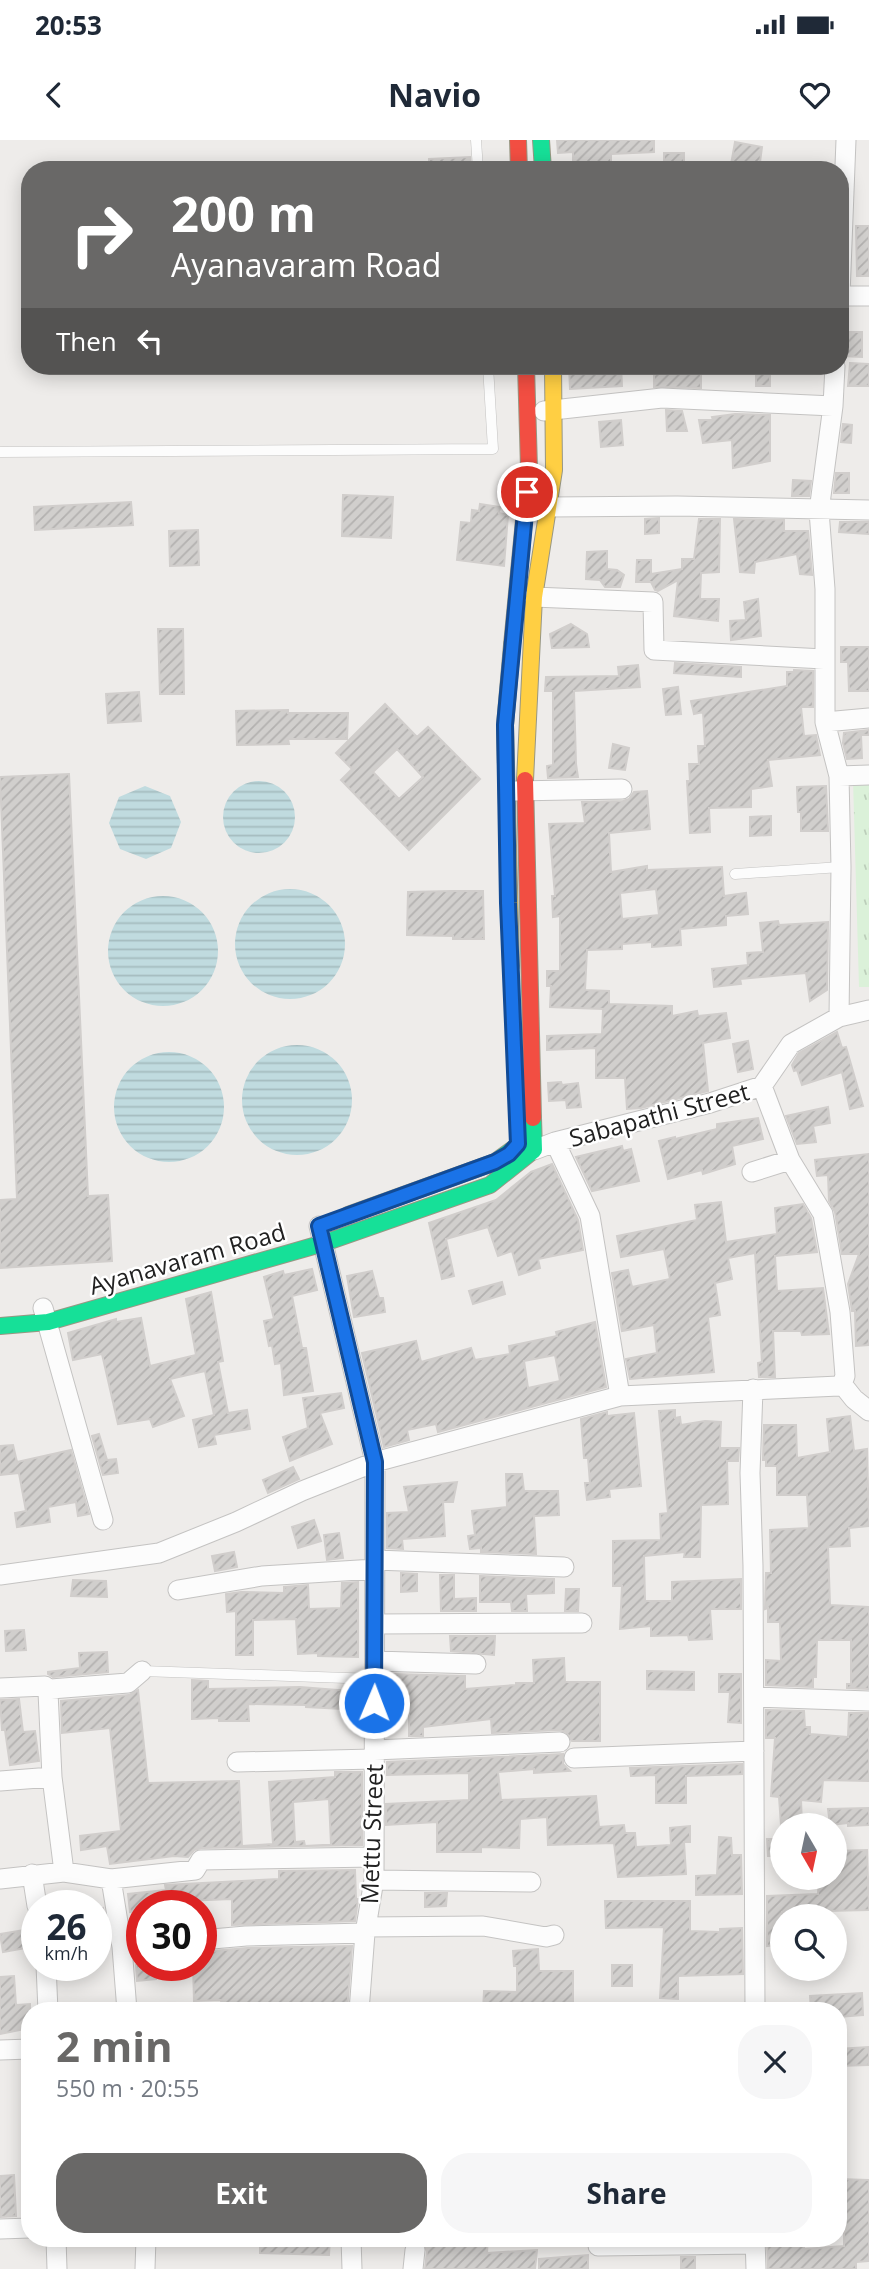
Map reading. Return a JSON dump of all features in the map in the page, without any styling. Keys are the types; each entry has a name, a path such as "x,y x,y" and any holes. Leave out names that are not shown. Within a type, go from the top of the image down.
{"street":[{"path":"518,140 519,161"},
{"path":"541,140 542,161"},
{"path":"845,161 846,140"},
{"path":"849,295 869,296"},
{"path":"526,375 529,468 505,725 515,791 526,1147"},
{"path":"512,982 515,791 534,597 554,470 553,375"},
{"path":"835,375 819,510 825,589 825,722 839,776 839,1017"},
{"path":"527,412 662,398 833,406"},
{"path":"549,507 677,506 869,510"},
{"path":"534,597 653,602 654,650 824,659"},
{"path":"825,722 869,718"},
{"path":"839,776 869,775"},
{"path":"515,791 622,789"},
{"name":"Sabapathi Street","path":"526,1147 710,1103 762,1086 791,1044 839,1017 869,1010"},
{"path":"516,1062 526,1147"},
{"path":"0,1575 159,1553 375,1462 620,1396 834,1387 842,1384 845,1376 840,1312 823,1214 790,1160 762,1086"},
{"path":"555,1142 590,1216 620,1396"},
{"name":"Ayanavaram Road","path":"0,1326 46,1315 316,1233 490,1185 526,1147"},
{"path":"752,1172 790,1160"},
{"name":"Mettu Street","path":"316,1233 375,1462 374,1880 365,1930 360,2002"},
{"name":"Ayanavaram Road","path":"0,1312 46,1315 215,1258"},
{"path":"46,1315 103,1520"},
{"path":"842,1384 854,1399 869,1411"},
{"path":"753,1389 750,1473 754,1697 754,2002"},
{"path":"178,1590 261,1576 375,1564 564,1567"},
{"path":"376,1624 582,1623"},
{"path":"375,1670 476,1664"},
{"path":"0,1688 37,1685 45,1686 49,1690 128,1683 142,1671"},
{"path":"49,1690 47,1694 52,1777 64,1872"},
{"path":"754,1697 869,1701"},
{"path":"237,1762 560,1742"},
{"path":"574,1758 754,1751"},
{"path":"0,1781 52,1777"},
{"path":"0,1879 64,1872 111,1879 195,1870 201,1860 374,1857"},
{"path":"32,1874 34,1890"},
{"path":"111,1879 126,1927"},
{"path":"374,1880 531,1882"},
{"path":"217,1939 483,1926 546,1937 554,1935"},
{"path":"47,1981 48,2002"},
{"path":"128,2002 129,1981"},
{"path":"0,2050 21,2049"},
{"path":"0,2229 21,2228"},
{"path":"56,2247 57,2269"},
{"path":"145,2269 146,2247"},
{"path":"351,2247 352,2269"},
{"path":"755,2247 755,2269"}],"lane":[{"path":"476,140 477,161"},
{"path":"0,452 493,449 489,375"},
{"path":"735,874 841,867"},
{"path":"142,1671 375,1670"}],"green space":[{"path":"853,780 869,780 869,987 859,987"}],"water":[{"path":"259,781 279,787 289,797 295,817 289,837 279,847 259,853 239,847 229,837 223,817 229,797 239,787"},
{"path":"145,786 170,796 181,822 171,848 146,859 120,849 109,823 119,797"},
{"path":"290,889 311,893 329,905 341,923 345,944 341,965 329,983 311,995 290,999 269,995 251,983 239,965 235,944 239,923 251,905 269,893"},
{"path":"163,896 184,901 202,912 213,930 218,951 213,972 202,990 184,1001 163,1006 142,1001 124,990 113,972 108,951 113,930 124,912 142,901"},
{"path":"297,1045 318,1050 336,1061 347,1079 352,1100 347,1121 336,1139 318,1150 297,1155 276,1150 258,1139 247,1121 242,1100 247,1079 258,1061 276,1050"},
{"path":"169,1052 190,1057 208,1068 219,1086 224,1107 219,1128 208,1146 190,1157 169,1162 148,1157 130,1146 119,1128 114,1107 119,1086 130,1068 148,1057"}],"building":[{"path":"557,140 654,140 654,152 611,154 611,161 573,161 573,152 558,153"},
{"path":"735,142 762,147 760,161 732,161"},
{"path":"664,153 684,153 684,161 664,161"},
{"path":"470,157 470,161 429,161"},
{"path":"856,226 869,226 869,276 857,276"},
{"path":"849,332 862,332 862,357 849,356"},
{"path":"850,363 869,364 869,386 848,386"},
{"path":"569,375 621,375 622,386 570,389"},
{"path":"654,375 701,375 701,388 654,387"},
{"path":"756,375 770,375 770,386 756,386"},
{"path":"666,410 682,411 687,431 667,431"},
{"path":"735,414 770,415 770,461 733,468 732,440 703,443 699,420 713,420 712,417"},
{"path":"621,420 623,445 601,447 599,422"},
{"path":"843,424 852,425 851,443 841,442"},
{"path":"836,473 849,473 849,493 834,493"},
{"path":"793,480 811,481 809,496 792,496"},
{"path":"343,495 393,497 391,538 342,536"},
{"path":"131,502 133,525 35,530 34,507"},
{"path":"480,504 500,507 499,513 508,515 504,566 457,560 461,522 471,523 472,510 479,511"},
{"path":"659,518 659,533 645,534 645,519"},
{"path":"699,519 720,519 719,572 701,573 700,599 719,599 718,621 674,616 678,580 658,591 651,582 636,582 637,560 651,560 651,574 682,569 682,559 694,559"},
{"path":"734,519 784,520 784,531 808,531 812,575 800,574 797,554 755,562 754,573 740,572"},
{"path":"840,522 869,522 869,534 839,532"},
{"path":"198,530 199,565 170,566 169,531"},
{"path":"607,551 607,569 617,570 624,575 620,587 605,587 600,580 586,579 587,552"},
{"path":"758,599 761,636 731,640 730,621 746,620 744,602"},
{"path":"571,624 587,634 589,647 552,648 550,634"},
{"path":"158,629 183,629 184,694 160,694"},
{"path":"841,647 869,647 869,691 849,691 848,662 841,662"},
{"path":"675,663 741,667 741,677 674,673"},
{"path":"638,665 640,687 574,691 578,777 548,778 547,766 553,765 553,691 545,691 546,677 619,676 618,667"},
{"path":"813,671 813,707 801,707 804,736 816,735 820,755 768,760 772,786 751,789 751,807 709,808 710,832 690,833 687,781 690,781 689,764 699,764 698,746 705,746 703,712 694,714 691,701 787,686 787,672"},
{"path":"678,687 681,714 666,715 663,689"},
{"path":"139,692 141,721 108,723 106,694"},
{"path":"385,704 417,737 428,727 480,779 409,850 341,780 352,769 336,753","holes":["397,749 423,777 399,799 373,772"]},
{"path":"288,710 288,713 348,713 347,739 288,739 289,744 237,745 236,711"},
{"path":"869,730 869,735 861,735 862,758 847,759 843,743 844,733"},
{"path":"613,744 629,748 625,770 609,768"},
{"path":"69,774 88,1196 108,1195 112,1261 0,1268 0,1200 17,1199 0,777"},
{"path":"826,786 828,831 801,831 797,787"},
{"path":"647,791 650,829 609,833 611,872 647,866 647,870 722,867 724,896 746,893 748,914 726,916 726,925 680,929 681,945 652,947 652,942 622,944 622,949 587,950 585,990 609,991 609,1004 672,1006 672,1016 697,1011 698,1016 726,1013 730,1038 703,1043 708,1091 627,1109 625,1078 596,1078 596,1048 547,1050 547,1036 602,1034 603,1009 550,1007 551,986 547,986 547,971 560,971 560,916 553,917 552,896 555,896 549,824 585,823 582,802 623,801 629,799 634,792","holes":["656,889 659,915 622,919 620,893"]},
{"path":"771,816 771,835 750,836 750,817"},
{"path":"483,891 484,939 407,935 408,892"},
{"path":"778,921 779,925 828,922 827,990 810,1001 806,973 740,979 741,984 714,987 712,969 748,965 747,953 763,952 760,923"},
{"path":"837,1032 842,1048 846,1047 863,1106 850,1109 842,1072 802,1085 797,1070 794,1071 792,1065 799,1053"},
{"path":"748,1041 753,1069 738,1072 733,1044"},
{"path":"561,1082 562,1085 578,1083 581,1107 567,1108 566,1100 549,1101 548,1083"},
{"path":"828,1107 830,1123 813,1126 816,1142 797,1144 786,1116"},
{"path":"758,1118 763,1139 732,1146 735,1164 703,1174 702,1170 668,1179 659,1141 717,1129 717,1124"},
{"path":"622,1146 623,1151 631,1149 639,1181 592,1191 576,1157"},
{"path":"869,1154 869,1345 856,1346 855,1311 852,1311 848,1284 859,1254 842,1254 835,1212 829,1201 828,1175 817,1176 815,1160"},
{"path":"552,1164 578,1220 583,1250 538,1259 540,1268 519,1275 512,1251 498,1256 488,1227 446,1239 454,1276 442,1279 429,1223 496,1200 531,1172"},
{"path":"721,1202 726,1242 777,1234 775,1208 803,1204 811,1218 817,1252 775,1256 777,1291 823,1288 829,1334 802,1335 801,1331 773,1331 775,1377 759,1377 758,1363 762,1362 755,1253 728,1258 732,1279 715,1283 720,1315 708,1317 714,1372 630,1379 626,1359 657,1353 654,1325 622,1331 612,1273 628,1270 632,1287 670,1279 664,1249 621,1257 617,1236 697,1220 695,1205"},
{"path":"312,1269 317,1290 292,1296 302,1348 306,1348 313,1391 284,1395 281,1363 275,1364 264,1321 274,1319 264,1277 283,1271 284,1275"},
{"path":"372,1271 379,1298 383,1298 385,1312 354,1317 347,1276"},
{"path":"502,1282 505,1294 473,1304 469,1291"},
{"path":"211,1292 223,1361 218,1362 228,1413 247,1410 250,1429 214,1435 216,1444 199,1447 193,1420 214,1415 205,1371 170,1379 184,1416 153,1427 150,1419 118,1424 102,1354 73,1360 68,1333 116,1319 116,1322 141,1318 150,1366 196,1355 186,1299"},
{"path":"595,1322 606,1387 438,1432 436,1424 407,1430 409,1440 384,1447 362,1353 416,1341 421,1362 471,1348 475,1360 510,1354 509,1346 557,1336 556,1332","holes":["555,1355 560,1381 528,1388 524,1361"]},
{"path":"341,1393 344,1408 320,1413 332,1444 290,1461 283,1437 308,1428 303,1398"},
{"path":"675,1410 675,1418 680,1417 681,1425 705,1421 721,1422 720,1448 739,1448 738,1461 727,1461 728,1504 701,1505 700,1557 684,1557 685,1552 644,1556 645,1601 672,1601 672,1582 741,1579 741,1609 710,1609 712,1639 689,1640 688,1635 651,1636 651,1626 620,1629 622,1586 613,1586 613,1541 661,1540 660,1514 668,1513 659,1411"},
{"path":"607,1412 607,1416 634,1413 641,1486 609,1489 610,1497 587,1500 585,1483 590,1483 588,1458 584,1458 581,1419"},
{"path":"850,1416 854,1451 867,1449 869,1526 849,1528 850,1546 828,1547 830,1605 869,1607 869,1689 847,1688 847,1684 851,1684 851,1640 817,1640 816,1677 813,1677 813,1687 766,1685 766,1660 781,1661 780,1622 768,1622 768,1608 765,1609 766,1573 771,1573 770,1530 809,1528 807,1495 777,1495 777,1466 766,1466 766,1460 763,1460 764,1425 796,1425 797,1458 830,1452 827,1419"},
{"path":"99,1434 107,1460 116,1459 118,1473 103,1475 92,1436"},
{"path":"13,1445 17,1462 71,1450 89,1514 78,1516 76,1502 48,1507 50,1522 17,1527 15,1513 26,1511 18,1468 18,1473 0,1475 0,1446"},
{"path":"293,1467 299,1479 268,1493 263,1480"},
{"path":"506,1474 522,1474 524,1491 558,1491 559,1515 534,1516 536,1554 481,1552 481,1548 470,1549 468,1536 475,1535 472,1511 507,1507"},
{"path":"457,1482 453,1502 443,1502 445,1536 402,1539 403,1549 387,1548 387,1513 409,1512 404,1487"},
{"path":"314,1520 321,1541 298,1548 292,1527"},
{"path":"339,1533 343,1558 327,1560 324,1535"},
{"path":"234,1552 237,1567 215,1571 212,1556"},
{"path":"401,1573 417,1574 417,1591 401,1592"},
{"path":"440,1575 454,1575 454,1599 476,1598 476,1611 441,1611"},
{"path":"480,1576 554,1579 554,1593 526,1594 527,1611 512,1611 511,1602 480,1602"},
{"path":"73,1580 106,1581 107,1597 71,1596"},
{"path":"358,1582 358,1657 298,1654 296,1619 253,1620 253,1655 236,1655 236,1611 227,1612 226,1594 284,1593 284,1587 308,1585 309,1609 341,1608 342,1583"},
{"path":"566,1589 579,1589 578,1611 565,1611"},
{"path":"24,1630 26,1650 6,1651 5,1631"},
{"path":"450,1636 495,1636 494,1655 451,1651"},
{"path":"107,1652 108,1672 53,1677 48,1674 80,1668 79,1653"},
{"path":"564,1658 565,1682 600,1682 600,1741 572,1741 566,1732 559,1730 492,1733 491,1719 423,1727 423,1736 409,1736 405,1690 394,1690 394,1674 465,1676 465,1689 516,1685 534,1683 533,1660"},
{"path":"647,1671 694,1672 694,1690 647,1689"},
{"path":"719,1674 741,1674 741,1723 728,1722 730,1692 719,1692"},
{"path":"192,1680 208,1681 208,1689 300,1687 362,1692 362,1710 248,1704 249,1721 192,1719"},
{"path":"138,1690 148,1783 239,1781 242,1846 273,1844 269,1782 335,1777 335,1772 362,1772 362,1845 201,1848 194,1850 188,1857 174,1856 110,1864 107,1846 81,1850 80,1836 121,1831 110,1728 62,1733 61,1701 129,1695","holes":["329,1799 331,1845 305,1846 304,1841 295,1842 293,1802"]},
{"path":"19,1699 23,1732 35,1731 39,1761 10,1765 5,1730 2,1730 0,1700"},
{"path":"766,1710 804,1711 805,1727 810,1727 810,1734 848,1737 849,1713 869,1713 869,1781 823,1780 821,1802 801,1800 802,1813 780,1813 779,1797 771,1796 775,1738 766,1738"},
{"path":"563,1754 563,1764 570,1771 534,1773 534,1769 498,1772 501,1800 596,1796 599,1827 624,1825 625,1833 635,1833 636,1847 671,1845 670,1828 690,1826 690,1842 684,1842 686,1874 618,1877 614,1843 548,1845 547,1817 520,1819 519,1848 481,1847 481,1852 437,1852 437,1822 386,1825 386,1804 469,1800 469,1773 387,1775 387,1762"},
{"path":"742,1764 742,1774 686,1776 686,1803 656,1803 656,1775 631,1776 630,1768"},
{"path":"869,1808 869,1825 848,1826 847,1813 828,1813 828,1809"},
{"path":"719,1837 731,1838 732,1855 741,1855 742,1894 696,1895 696,1876 717,1875"},
{"path":"767,1839 770,1839 770,1856"},
{"path":"867,1850 869,1910 847,1911 847,1904 770,1904 770,1946 767,1946 767,1896 818,1894 818,1890 847,1890 847,1851"},
{"path":"355,1870 358,1899 355,1921 232,1925 232,1899 217,1900 217,1890 166,1890 165,1885 279,1879 279,1871"},
{"path":"425,1893 447,1893 446,1906 425,1907"},
{"path":"605,1901 690,1901 690,1931 720,1932 720,1929 742,1928 743,1974 678,1976 678,1999 660,1998 664,1927 606,1928"},
{"path":"21,1931 21,1949 3,1952 0,1934"},
{"path":"352,1946 348,2002 194,2001 193,1981 217,1981 217,1951"},
{"path":"538,1949 539,1971 573,1971 573,2002 483,2002 484,1991 517,1992 517,1966 514,1966 513,1951"},
{"path":"612,1965 632,1965 632,1986 612,1986"},
{"path":"14,1976 16,2005 21,2005 21,2030 0,2034 0,1977"},
{"path":"862,1993 863,2015 847,2016 847,2002 810,2002 810,1996"},
{"path":"869,2047 869,2065 847,2066 847,2048"},
{"path":"14,2175 16,2216 0,2217 0,2176"},
{"path":"847,2179 869,2180 869,2261 856,2262 856,2269 768,2269 767,2247 847,2247"},
{"path":"260,2247 329,2247 329,2255 260,2253"},
{"path":"425,2247 487,2247 487,2253 537,2250 535,2269 425,2269"},
{"path":"588,2255 588,2269 539,2269 539,2259"},
{"path":"681,2257 695,2257 695,2269 681,2269"}],"traffic: fast":[{"path":"541,140 542,161"},
{"path":"0,1326 48,1322 324,1243 490,1185 534,1150 533,1118"},
{"path":"348,1215 495,1162 513,1149"}],"traffic: slow":[{"path":"525,780 534,597 554,470 553,375"},
{"path":"511,966 505,725 512,645"}],"traffic: jam":[{"path":"518,140 519,161"},
{"path":"512,645 529,468 526,375"},
{"path":"525,780 533,1118"}],"route":[{"path":"374,1703 375,1462 319,1226 495,1162 509,1154 518,1144 508,903 505,725 527,492"}]}
